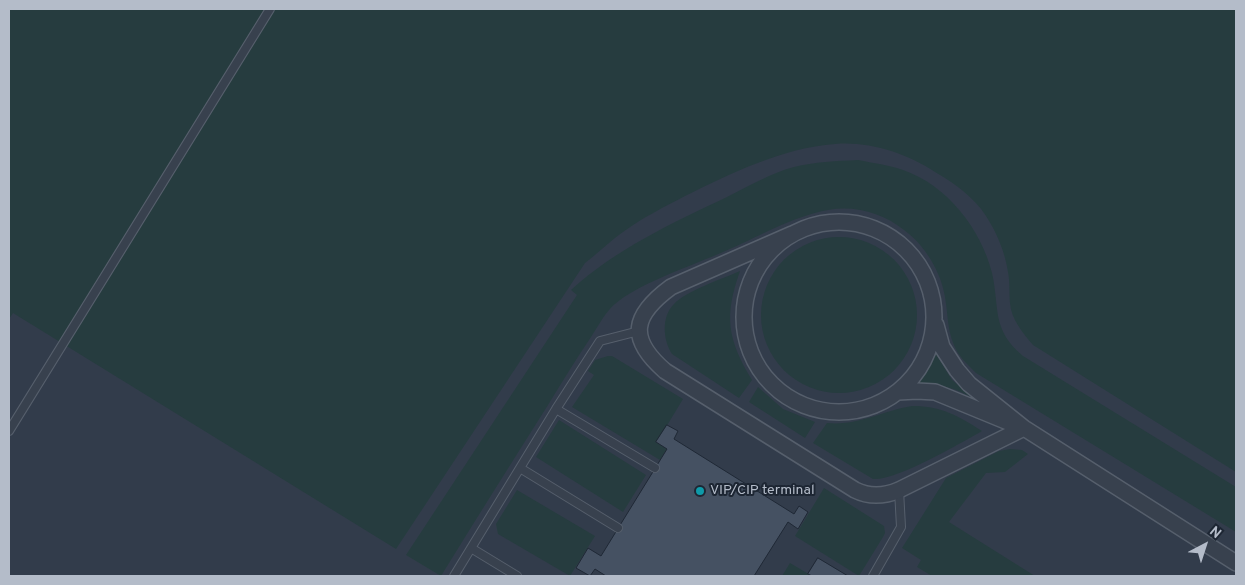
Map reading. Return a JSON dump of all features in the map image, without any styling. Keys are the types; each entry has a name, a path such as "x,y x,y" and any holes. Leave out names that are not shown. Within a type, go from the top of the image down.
{"street":[{"path":"792,234 769,252 752,278 747,292 744,306 746,337 757,364 776,388 804,405 820,410 836,412 869,408 898,392 920,368 933,337 935,321 934,304 924,273 904,247 892,237 865,225 850,222 820,223 792,234 671,287 649,307 642,318 639,331 642,343 649,354 665,371 855,490 872,495 888,494 899,490 1024,428"},
{"path":"935,321 942,347 969,384 1024,428 1236,563"},
{"path":"898,392 935,392 1024,428"}],"lane":[{"path":"9,431 270,9"},
{"path":"454,576 600,341 639,331"},
{"path":"556,409 655,468"},
{"path":"520,468 618,528"},
{"path":"872,576 900,527 899,490"},
{"path":"471,548 517,576"}],"shaded area":[{"path":"9,9 1236,9 1236,576 9,576"}],"green space":[{"path":"9,9 1236,9 1236,472 1033,345 1018,326 1011,309 1007,265 997,236 981,209 963,191 924,165 900,154 861,144 835,144 815,146 777,156 685,196 638,222 585,263 396,549 13,313 9,319"},
{"path":"858,160 903,170 934,186 948,198 971,225 980,240 992,273 998,318 1006,337 1013,346 1023,356 1236,487 1236,532 976,373 956,349 950,333 945,297 940,278 931,260 919,243 896,224 878,215 858,210 838,209 815,213 788,222 663,277 618,301 602,320 569,371 441,576 406,555 577,295 571,290 588,275 645,238 768,176 802,165"},
{"path":"831,237 847,237 862,240 876,246 899,265 908,278 914,292 917,315 916,330 908,352 889,375 876,384 862,390 847,393 831,393 816,390 802,384 779,365 770,352 764,338 761,323 761,307 764,292 770,278 789,255 802,246 816,240"},
{"path":"740,271 732,301 731,327 737,352 752,380 739,398 672,354 665,335 665,322 670,309 687,294"},
{"path":"936,354 952,380 975,399 946,387 916,383 927,370"},
{"path":"612,356 683,399 657,442 667,449 660,460 572,407 594,375 588,371 595,360"},
{"path":"758,387 783,409 815,422 805,438 749,402"},
{"path":"912,406 923,406 941,410 982,431 912,468 883,478 873,479 813,443 827,423 860,420"},
{"path":"559,420 646,475 623,512 536,457"},
{"path":"1010,449 1022,450 1028,454 1005,472 986,473 949,522 1035,576 932,576 917,567 921,560 902,548 946,478 999,451"},
{"path":"824,488 884,526 885,533 883,537 859,576 795,536"},
{"path":"517,490 595,536 570,576 498,534 496,524"},
{"path":"790,563 812,576 782,576"}],"building":[{"name":"VIP/CIP terminal","path":"667,425 678,431 674,439 794,514 799,506 808,512 798,529 788,522 754,576 606,576 595,569 590,576 576,568 588,548 601,556 667,449 656,442"},
{"path":"818,558 848,576 812,576 808,574"}],"place":[{"name":"VIP/CIP terminal","path":"700,491"}]}
